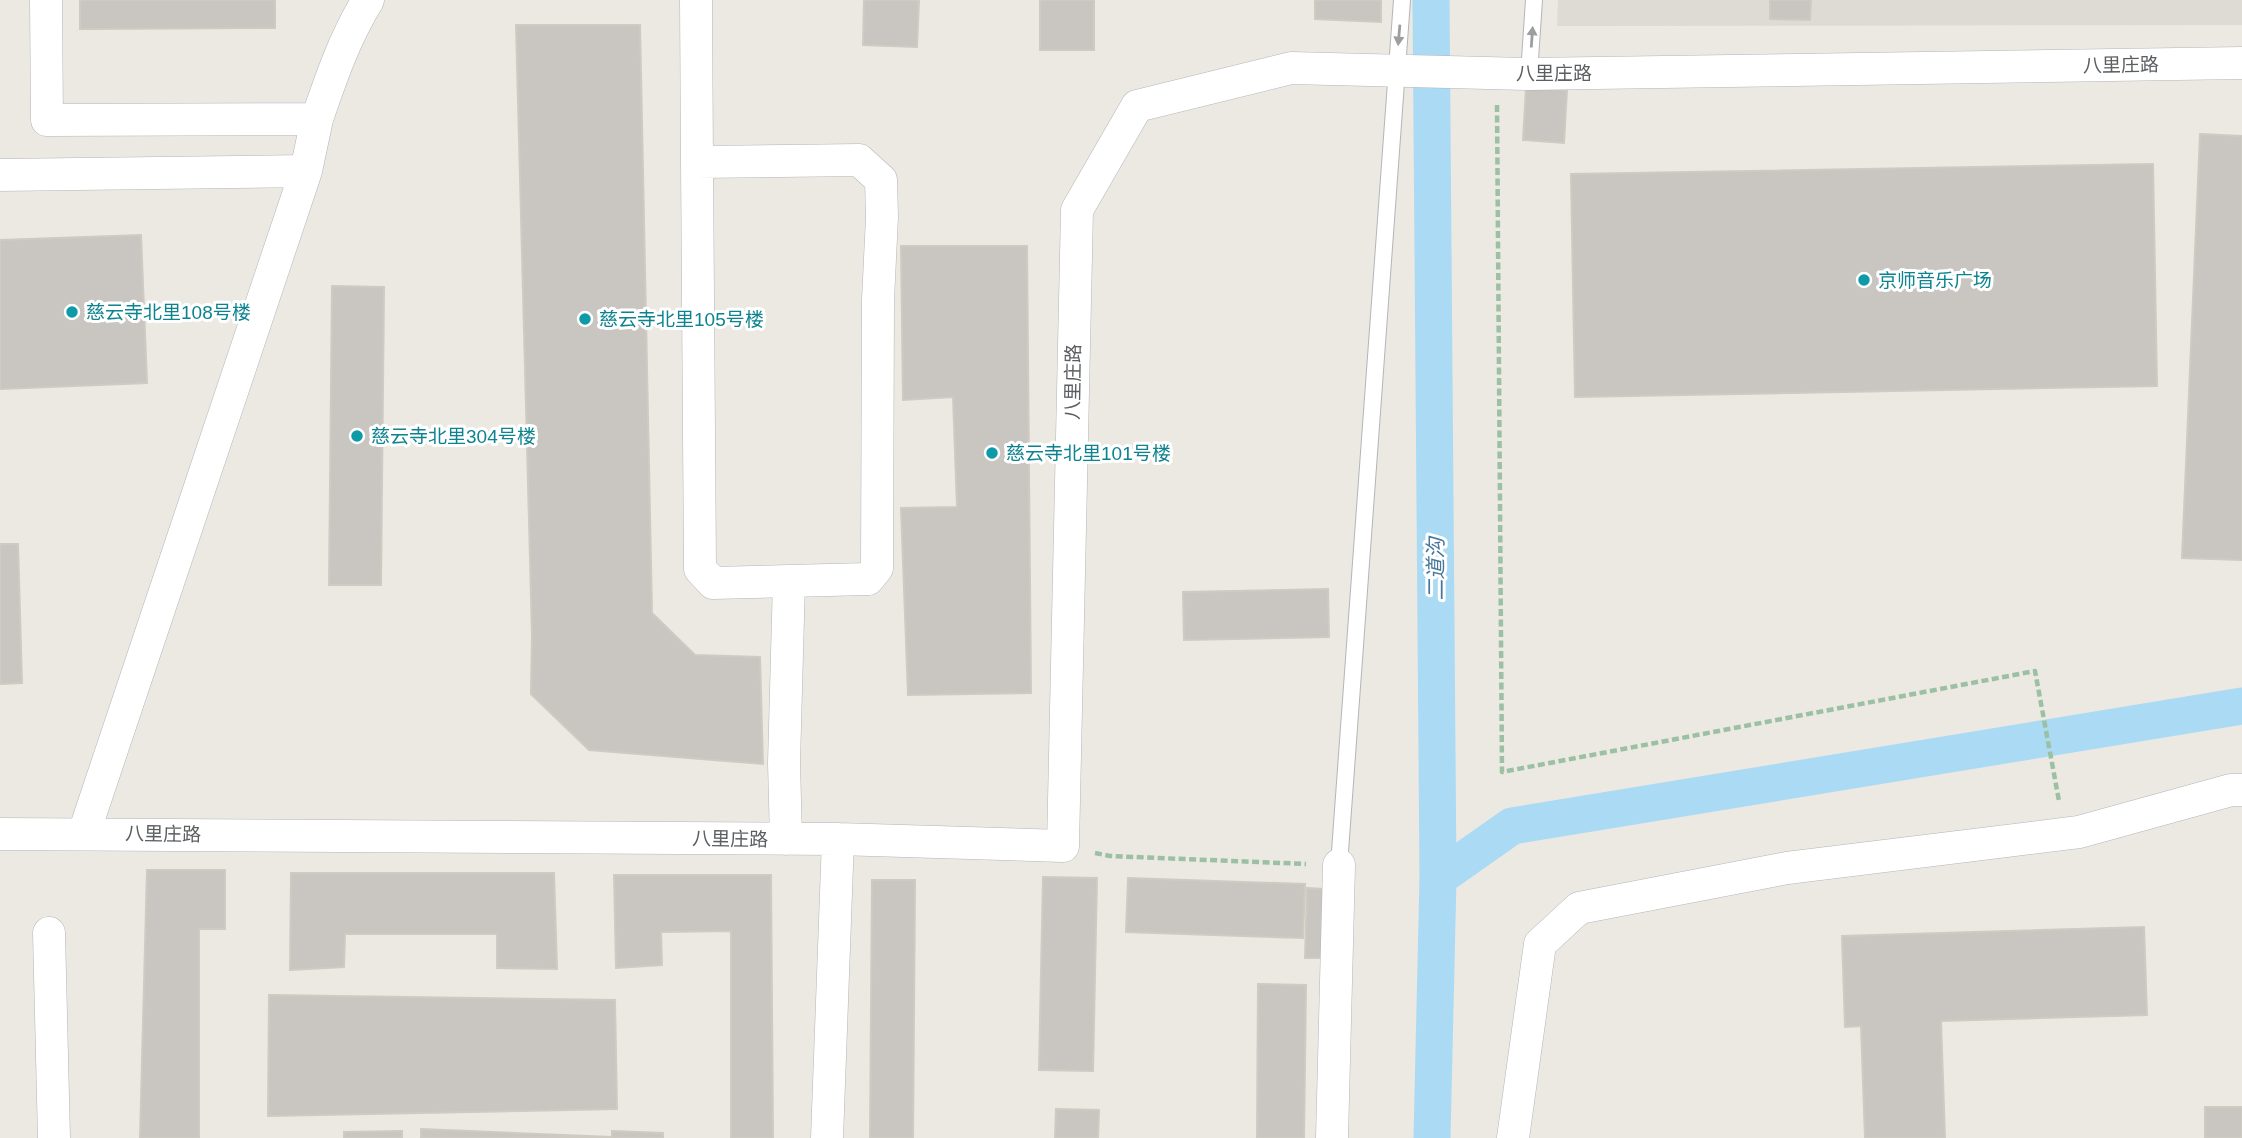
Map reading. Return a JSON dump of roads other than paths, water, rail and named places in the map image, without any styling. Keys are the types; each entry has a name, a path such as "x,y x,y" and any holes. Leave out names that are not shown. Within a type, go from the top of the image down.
{"street":[{"path":"46,0 47,120 317,119"},
{"path":"84,833 306,171 317,119 334,69 353,24 368,0"},
{"path":"696,0 697,162 700,569 713,583 868,579 877,568 877,314 881,180 859,160 697,162"},
{"name":"八里庄路","path":"0,834 838,839 1063,846 1077,210 1137,106 1291,68 1529,74 2242,63"},
{"path":"0,175 306,171"},
{"path":"786,839 784,763 789,581"},
{"path":"1513,1138 1540,944 1579,908 1787,869 2079,832 2231,790 2242,790"},
{"path":"827,1138 838,839"},
{"path":"1332,1138 1339,865"},
{"path":"49,933 54,1138"}],"lane":[{"path":"1339,865 1402,0"},
{"path":"1529,74 1534,0"}],"waterway":[{"name":"二道沟","path":"1431,0 1438,878 1432,1138"},
{"path":"1438,878 1512,826 2242,706"}],"place":[{"name":"京师音乐广场","path":"1864,280"},
{"name":"慈云寺北里108号楼","path":"72,312"},
{"name":"慈云寺北里105号楼","path":"585,319"},
{"name":"慈云寺北里304号楼","path":"357,436"},
{"name":"慈云寺北里101号楼","path":"992,453"}]}
